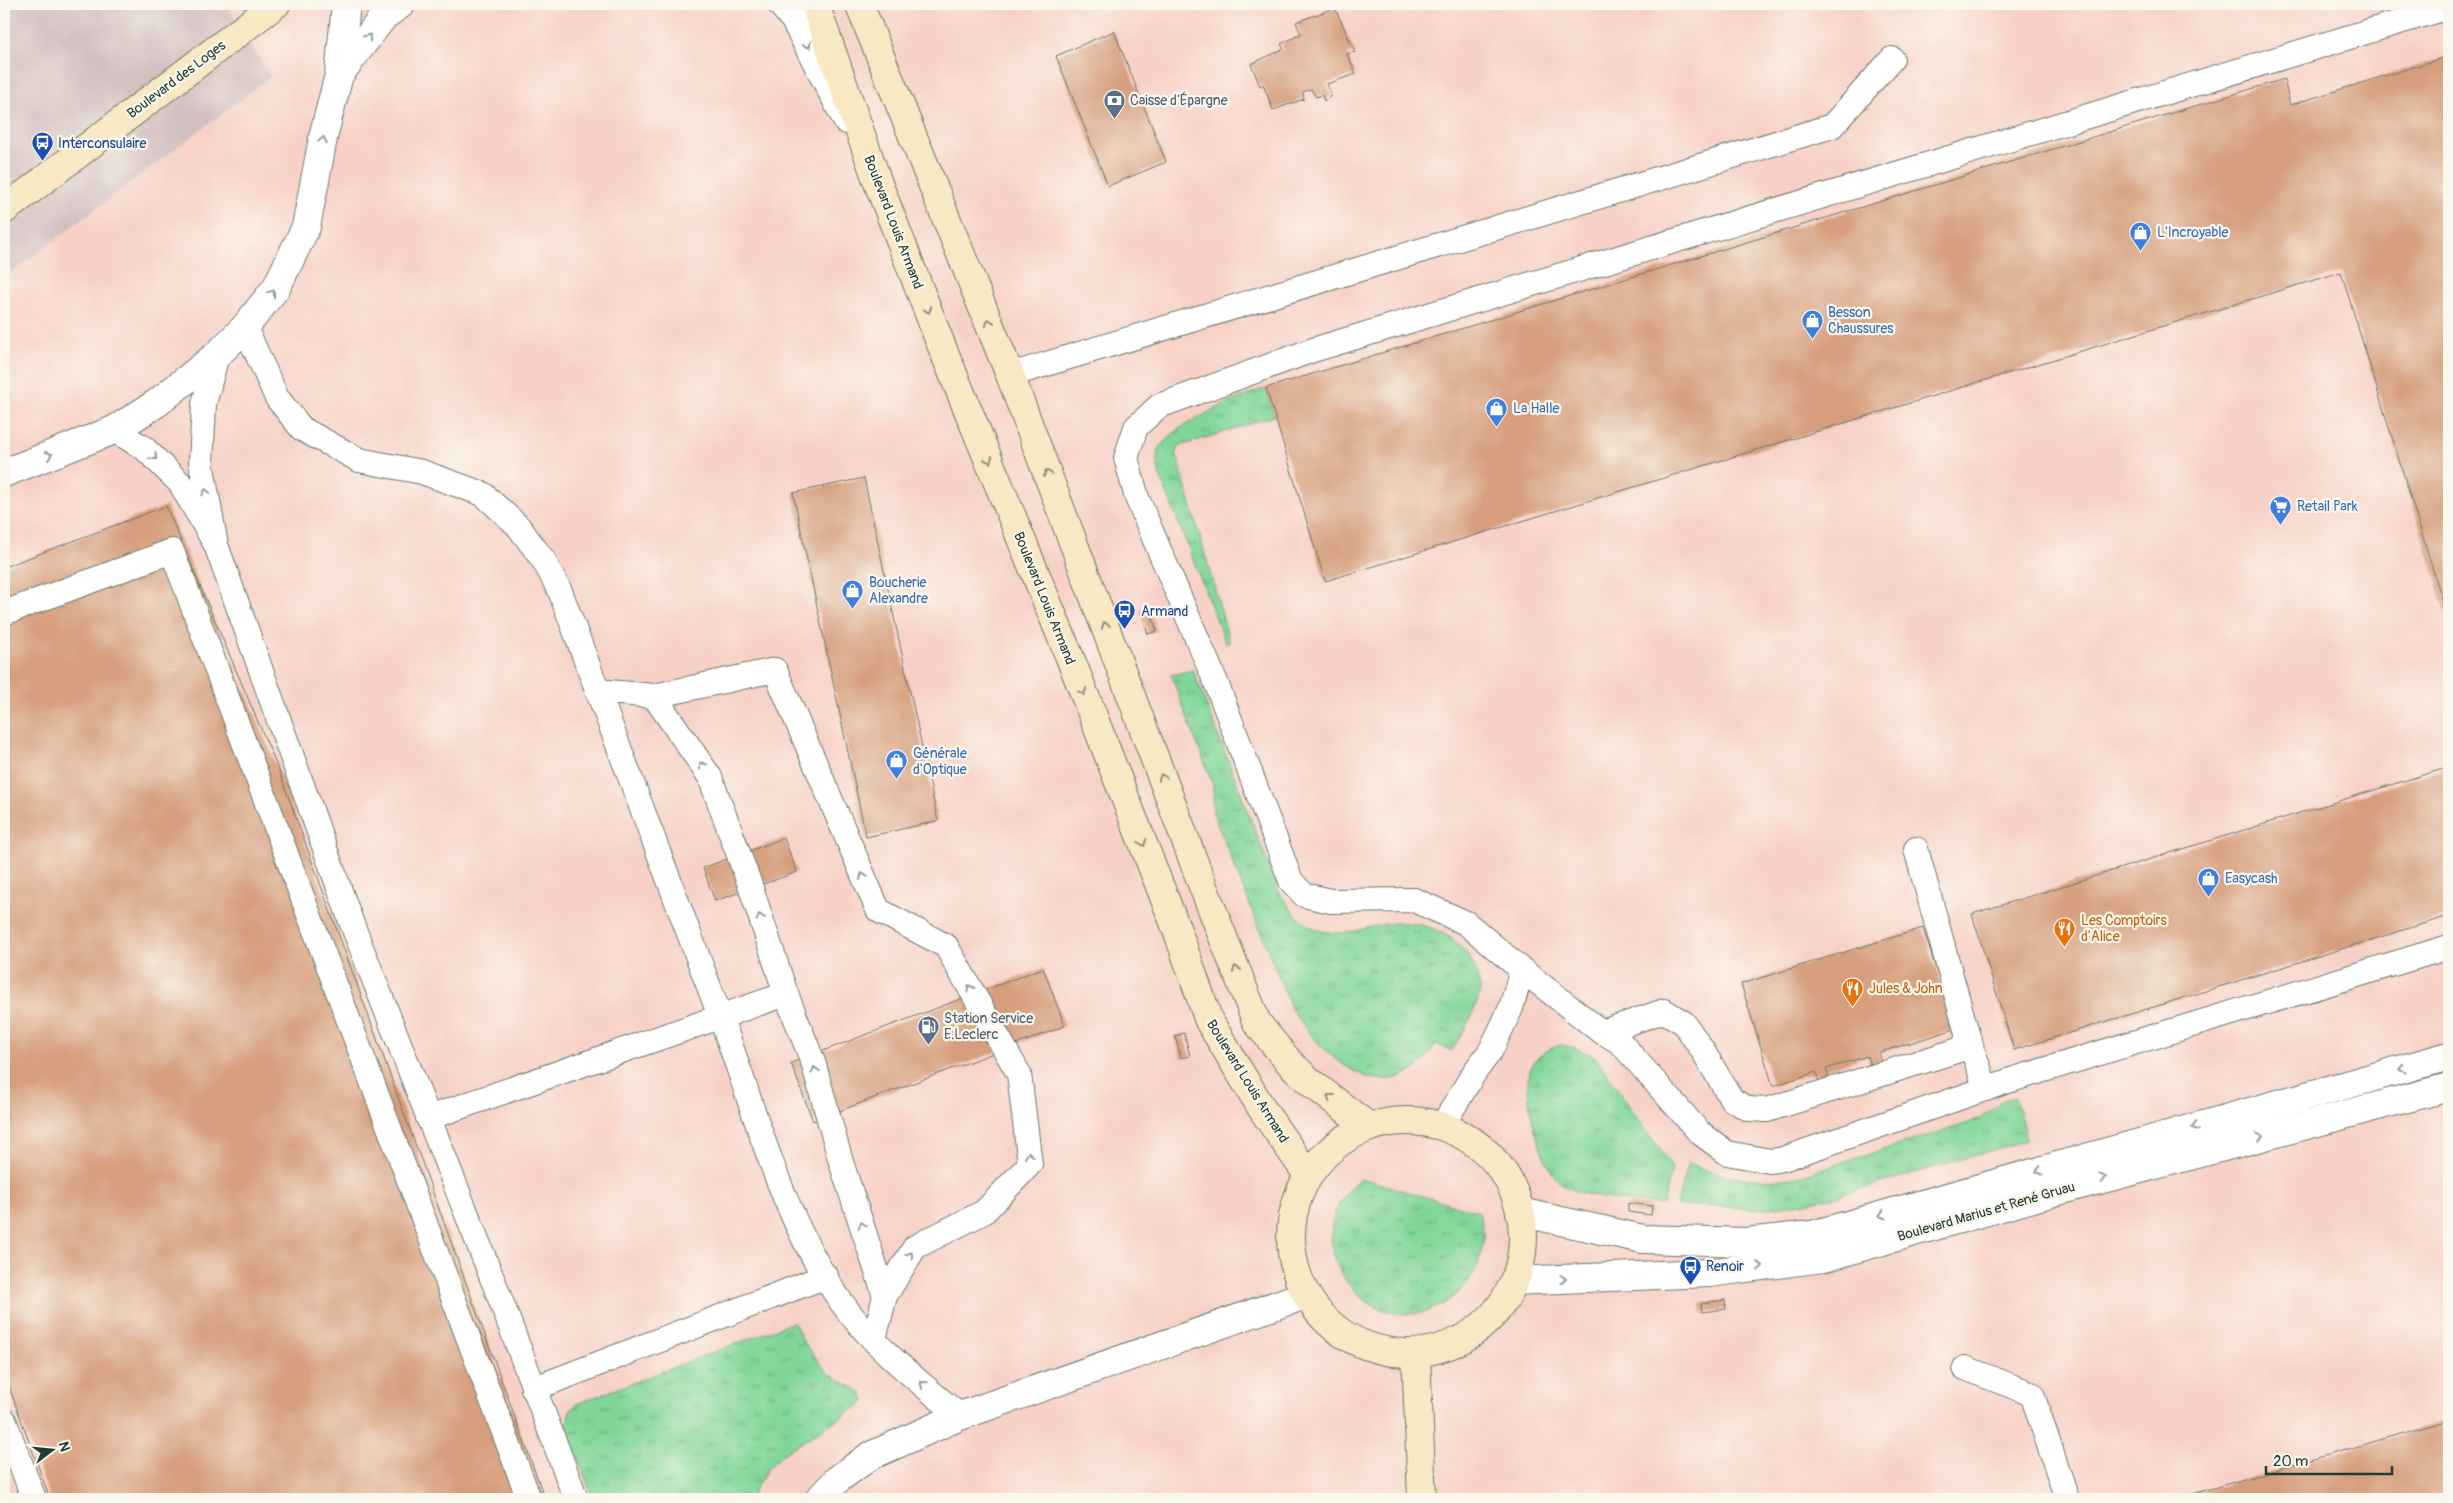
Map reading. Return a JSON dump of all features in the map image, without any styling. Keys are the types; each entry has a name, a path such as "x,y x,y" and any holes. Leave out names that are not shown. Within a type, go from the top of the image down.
{"main road":[{"name":"Boulevard des Loges","path":"4,210 276,4"},
{"name":"Boulevard Louis Armand","path":"815,4 878,183 942,347 1073,665 1177,930 1209,1021 1264,1112 1308,1175"},
{"path":"859,4 1010,375 1204,889 1258,1023 1290,1063 1310,1082 1369,1127"},
{"path":"1406,1121 1442,1126 1478,1145 1505,1175 1520,1212 1523,1247 1514,1281 1499,1309 1475,1332 1447,1347 1416,1354 1383,1351 1352,1340 1325,1321 1305,1294 1294,1265 1290,1234 1295,1203 1308,1175 1335,1145 1369,1127 1406,1121"},
{"path":"1416,1354 1422,1499"}],"street":[{"path":"4,473 114,430 157,403 216,355 245,327 276,288 306,227 324,133 340,75 346,4"},
{"path":"340,75 384,16 401,4"},
{"path":"782,4 795,20 878,183"},
{"name":"Boulevard Marius et René Gruau","path":"1520,1212 1643,1239 1745,1242 1812,1235 2449,1056"},
{"name":"Boulevard Marius et René Gruau","path":"1514,1281 1709,1273 1823,1258 2050,1193 2449,1087"},
{"path":"819,1499 838,1479 870,1456 960,1416 1305,1294"}],"lane":[{"path":"2449,7 1313,350 1159,406 1136,427 1126,458 1137,498 1217,685 1291,881 1304,896 1331,901 1414,900 1466,922 1522,970 1602,1032 1621,1043 1699,1132 1727,1153 1770,1161 1783,1159 1986,1089 2449,947"},
{"path":"1010,375 1832,126 1892,59"},
{"path":"245,327 277,398 302,429 359,460 422,472 483,494 518,526 544,561 560,592 721,1017 779,1181 806,1244 842,1303 874,1339 960,1416"},
{"path":"216,355 204,404 201,463 216,545 330,864 576,1499"},
{"path":"114,430 144,448 180,483 216,545"},
{"path":"4,614 172,551 529,1499"},
{"path":"597,692 654,696 775,670 878,910 946,946 1019,1074 1030,1164 984,1212 915,1247 885,1296 874,1339"},
{"path":"654,696 710,777 750,885 786,994 813,1062 841,1162 885,1296"},
{"path":"1916,849 1968,1038 1986,1089"},
{"path":"1442,1126 1474,1073 1491,1050 1511,1008 1522,970"},
{"path":"428,1118 786,994"},
{"path":"1602,1032 1664,1011 1684,1023 1732,1100 1748,1109 1767,1110 1962,1049 1968,1038"},
{"path":"533,1388 826,1276"},
{"path":"1965,1368 2032,1394 2067,1499"},
{"path":"4,1420 34,1499"}],"shaded area":[{"path":"4,4 226,4 271,77 4,278"},
{"path":"226,4 2449,4 2449,1499 4,1499 4,278 271,78"}],"green space":[{"path":"1266,388 1274,416 1180,446 1176,452 1230,643 1226,644 1159,473 1157,456 1161,446 1181,428 1209,412"},
{"path":"1193,670 1278,889 1292,910 1304,922 1318,930 1327,932 1353,931 1395,923 1421,925 1446,935 1466,952 1473,963 1480,990 1476,1006 1451,1051 1436,1044 1419,1066 1400,1077 1380,1079 1360,1074 1340,1063 1322,1047 1292,1010 1213,813 1213,785 1171,675"},
{"path":"1560,1045 1573,1047 1595,1057 1670,1164 1672,1170 1663,1205 1612,1199 1575,1191 1557,1179 1549,1167 1536,1135 1528,1086 1529,1075 1536,1060 1549,1050"},
{"path":"2015,1097 2027,1140 1830,1198 1766,1209 1676,1205 1688,1163 1739,1178 1793,1178 1981,1119 2003,1100"},
{"path":"1360,1178 1479,1212 1483,1232 1481,1254 1475,1270 1456,1295 1428,1311 1413,1314 1396,1313 1380,1309 1354,1291 1337,1265 1331,1235 1337,1207"},
{"path":"794,1322 804,1343 829,1374 863,1393 865,1402 786,1452 768,1468 749,1499 593,1499 566,1425 570,1411 576,1404"}],"building":[{"path":"1335,8 1355,52 1347,54 1356,74 1327,84 1331,96 1324,101 1322,95 1316,97 1311,89 1303,92 1304,99 1273,110 1263,84 1260,86 1251,64 1284,49 1281,44 1301,34 1296,22"},
{"path":"1114,31 1166,162 1108,186 1056,56"},
{"path":"2449,56 2449,622 2341,272 1325,581 1266,388 2284,79 2290,105"},
{"path":"864,478 938,821 866,837 793,493"},
{"path":"166,506 279,771 545,1499 50,1499 4,1373 4,567"},
{"path":"1149,608 1157,631 1148,634 1141,611"},
{"path":"2449,767 2449,916 2014,1050 1972,914"},
{"path":"784,838 797,872 715,901 703,868"},
{"path":"1923,928 1955,1029 1878,1053 1883,1069 1872,1072 1867,1056 1826,1069 1832,1085 1821,1088 1816,1072 1773,1086 1741,984"},
{"name":"Station Service E.Leclerc","path":"1043,968 1065,1026 813,1121 791,1063"},
{"path":"1184,1033 1190,1056 1181,1058 1175,1036"},
{"path":"1628,1203 1652,1206 1651,1215 1628,1212"},
{"path":"1725,1300 1726,1309 1702,1312 1701,1303"},
{"path":"2449,1420 2449,1499 2175,1499"}],"place":[{"name":"Caisse d'Épargne","path":"1114,119"},
{"name":"Interconsulaire","path":"42,162"},
{"name":"L'Incroyable","path":"2141,251"},
{"name":"Besson Chaussures","path":"1812,339"},
{"name":"La Halle","path":"1497,427"},
{"name":"Retail Park","path":"2281,525"},
{"name":"Boucherie Alexandre","path":"853,609"},
{"name":"Armand","path":"1125,630"},
{"name":"Générale d'Optique","path":"897,780"},
{"name":"Easycash","path":"2209,897"},
{"name":"Les Comptoirs d'Alice","path":"2065,947"},
{"name":"Jules & John","path":"1853,1007"},
{"name":"Station Service E.Leclerc","path":"928,1045"},
{"name":"Renoir","path":"1690,1285"}]}
